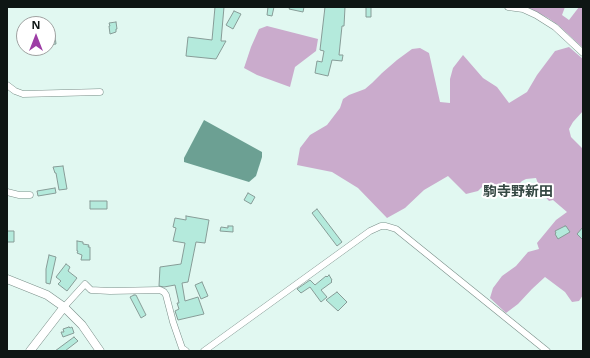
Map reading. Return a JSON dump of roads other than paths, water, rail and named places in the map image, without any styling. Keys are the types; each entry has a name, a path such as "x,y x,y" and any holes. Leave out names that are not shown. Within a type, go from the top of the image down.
{"street":[{"path":"508,7 524,8 536,15 555,27 583,53"},
{"path":"7,85 15,91 24,94 100,92"},
{"path":"7,192 19,195 30,195"},
{"path":"204,351 370,231 381,226 396,229 547,351"},
{"path":"7,279 47,295 64,307 82,325 100,351"},
{"path":"30,351 64,307 85,284 91,290 160,290 164,292 182,348 186,351"}],"district":[{"name":"駒寺野新田","path":"518,192"}]}
